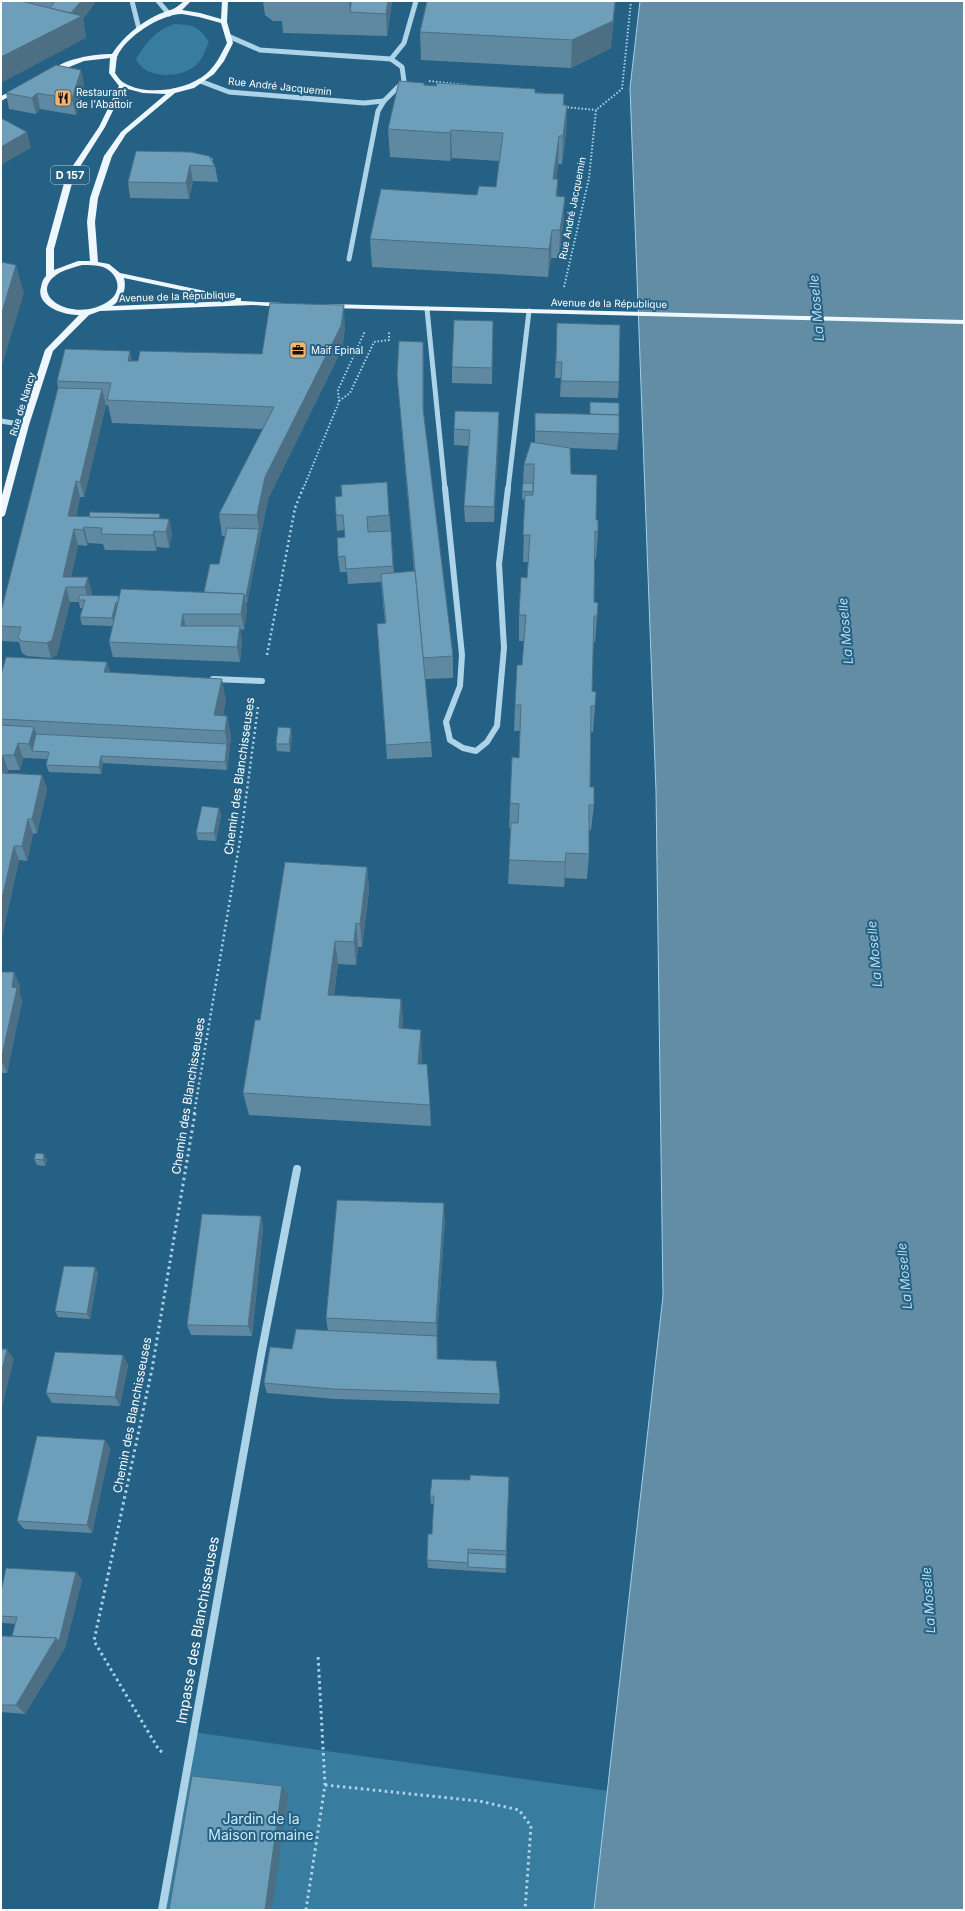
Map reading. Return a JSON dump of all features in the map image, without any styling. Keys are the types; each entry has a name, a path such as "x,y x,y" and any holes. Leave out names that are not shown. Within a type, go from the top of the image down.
{"main road":[{"path":"188,1 172,13 139,29 126,40 114,56 112,73 122,86 146,92 172,92 188,87 208,76 218,65 230,43 224,22 225,1"},
{"path":"172,13 198,14 224,22"},
{"path":"43,76 78,59 96,55 114,56"},
{"name":"D 157","path":"50,276 50,249 70,176 102,127 122,86"},
{"path":"1,99 22,88"},
{"name":"D 157","path":"94,263 91,222 94,198 108,156 123,133 172,92"},
{"path":"94,263 113,269 120,275 123,282 122,290 118,298 111,304 101,309 86,313 61,311 45,300 43,292 45,284 50,276 70,266 94,263"},
{"name":"Avenue de la République","path":"120,275 253,304"},
{"name":"Avenue de la République","path":"101,309 253,304 293,305"},
{"name":"Avenue de la République","path":"325,306 964,322"},
{"name":"Rue de Nancy","path":"1,515 49,350 86,313"}],"street":[{"path":"132,1 139,29"},
{"path":"158,1 172,13"},
{"path":"391,59 404,43 416,1"},
{"path":"228,36 260,50 391,59 402,67 404,81 384,101 378,111 349,259"},
{"name":"Rue André Jacquemin","path":"200,81 229,92 364,103 384,101"},
{"path":"427,309 462,656 460,686 446,722 450,740 463,748 476,751 487,742 497,726 504,648 499,564 529,311"},
{"path":"1,421 26,425"},
{"path":"207,678 262,681"},
{"name":"Impasse des Blanchisseuses","path":"162,1910 186,1768 261,1355 297,1169"}],"path":[{"name":"Rue André Jacquemin","path":"564,288 589,178 596,110 622,89 631,1"},
{"name":"Chemin des Blanchisseuses","path":"339,402 350,393 374,342 389,340 390,308"},
{"name":"Chemin des Blanchisseuses","path":"186,1768 159,1750 94,1641 152,1369 242,828 262,681 295,508 339,402 338,390 368,325"},
{"path":"306,1910 325,1785 318,1655"},
{"path":"325,1785 479,1801 518,1810 531,1826 525,1910"}],"green space":[{"path":"175,24 195,27 209,42 197,64 188,70 171,75 154,73 140,66 136,59 152,37"},
{"name":"Jardin de la Maison romaine","path":"193,1732 608,1791 594,1910 162,1910"}],"water":[{"name":"La Moselle","path":"640,1 964,1 964,1910 594,1910 663,1296 656,791 630,88"}],"building":[{"path":"1,1 21,1 82,16 1,57"},
{"path":"55,1 81,1 71,13 50,8"},
{"path":"351,1 388,1 386,14 350,12"},
{"path":"427,1 615,1 613,21 572,40 420,32"},
{"path":"56,65 81,70 72,99 37,93 32,98 6,93"},
{"path":"399,81 424,83 424,85 436,86 437,83 535,89 535,93 564,94 563,105 567,105 563,136 559,136 553,179 558,179 556,196 565,197 560,230 552,230 549,249 370,239 381,189 477,195 479,186 496,187 503,133 451,130 450,133 388,129"},
{"path":"1,118 27,132 1,147"},
{"path":"136,151 190,152 209,156 215,166 190,165 186,183 128,182"},
{"path":"1,262 16,265 1,316"},
{"path":"270,303 344,305 341,326 265,477 257,515 219,514 274,407 107,400 111,383 57,381 65,349 130,351 128,361 138,361 140,351 262,354"},
{"path":"454,320 493,321 492,368 452,367"},
{"path":"557,323 620,325 619,382 561,381 562,362 556,362"},
{"path":"399,341 423,342 423,409 453,656 423,658 397,375"},
{"path":"58,388 102,389 80,482 76,481 68,516 169,519 166,532 154,531 153,535 101,534 102,528 84,527 83,530 74,529 63,577 88,577 85,587 66,587 52,640 47,643 22,641 18,638 21,627 1,626 1,612"},
{"path":"590,402 619,403 619,415 590,414"},
{"path":"455,411 499,412 494,507 464,506 470,430 454,429"},
{"path":"535,413 619,415 619,434 535,431"},
{"path":"531,442 570,448 571,474 597,475 596,520 598,520 598,532 595,531 594,602 598,603 597,616 594,616 592,691 596,692 595,706 591,706 590,787 594,787 594,805 589,805 589,854 566,853 565,862 509,860 511,823 518,823 519,804 510,803 512,757 519,758 521,705 515,705 517,665 522,665 526,615 519,615 521,577 527,578 530,535 523,535 525,495 533,495 534,472 534,464 524,464"},
{"path":"387,482 389,515 367,517 368,532 391,531 393,566 346,569 345,556 338,557 337,538 345,537 343,515 336,515 335,497 342,496 341,485"},
{"path":"523,483 533,483 533,492 522,491"},
{"path":"90,512 160,514 159,518 89,517"},
{"path":"227,528 259,529 246,596 244,594 204,592 210,564 219,564"},
{"path":"415,571 431,742 386,745 377,624 386,623 381,574"},
{"path":"121,589 244,594 241,614 183,614 181,626 240,626 237,647 109,642"},
{"path":"80,595 119,596 112,618 80,617 85,600 78,600"},
{"path":"6,657 107,662 104,672 222,679 214,715 227,716 225,731 1,719 1,675"},
{"path":"1,725 34,727 29,744 18,743 14,755 3,755 1,763"},
{"path":"278,727 291,728 289,744 276,744"},
{"path":"36,734 227,744 225,762 101,756 99,767 46,765 49,752 32,751"},
{"path":"1,773 42,775 32,819 28,819 22,846 14,846 1,903"},
{"path":"202,806 219,808 214,833 196,833"},
{"path":"285,862 367,867 360,924 356,923 354,942 335,941 328,995 401,999 399,1028 421,1030 418,1064 427,1064 430,1105 243,1093 255,1020 260,1020"},
{"path":"1,972 14,972 12,987 17,988 1,1060"},
{"path":"36,1153 44,1154 43,1160 34,1159"},
{"path":"337,1200 444,1203 436,1323 326,1318"},
{"path":"202,1214 261,1216 248,1326 187,1325"},
{"path":"64,1266 95,1267 87,1314 55,1311"},
{"path":"296,1329 437,1336 437,1359 496,1361 500,1394 333,1389 264,1383 270,1347 292,1349"},
{"path":"1,1349 7,1349 1,1375"},
{"path":"55,1352 123,1355 115,1397 46,1393"},
{"path":"37,1436 105,1440 87,1525 17,1521"},
{"path":"470,1475 509,1477 506,1551 468,1549 468,1563 427,1560 428,1534 432,1534 434,1496 430,1496 432,1479 470,1480"},
{"path":"468,1553 506,1555 506,1569 468,1567"},
{"path":"6,1568 76,1572 59,1641 56,1638 12,1636 17,1617 1,1616 1,1592"},
{"path":"1,1636 56,1638 16,1705 1,1705"},
{"path":"192,1776 282,1786 265,1910 169,1910"}],"place":[{"name":"Restaurant de l'Abattoir","path":"63,98"},
{"name":"Maif Epinal","path":"298,350"}]}
